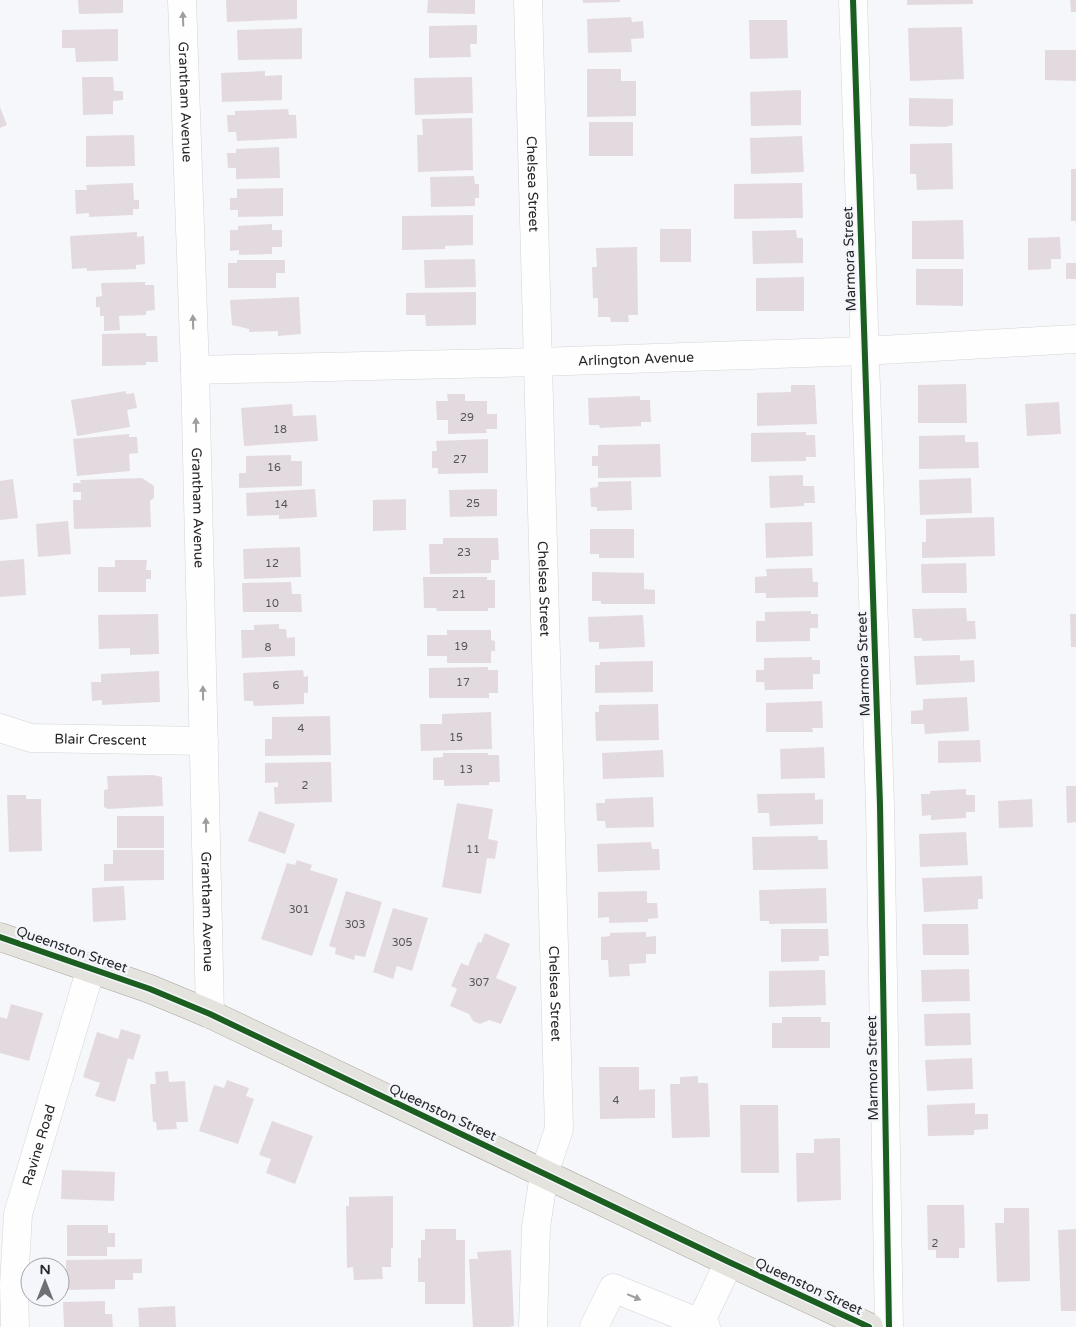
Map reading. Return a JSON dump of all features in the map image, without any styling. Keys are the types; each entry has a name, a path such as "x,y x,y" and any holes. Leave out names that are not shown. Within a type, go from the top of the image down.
{"main road":[{"name":"Queenston Street","path":"0,938 150,989 210,1014 857,1324"}],"street":[{"name":"Grantham Avenue","path":"182,0 195,370 210,1014"},
{"name":"Chelsea Street","path":"528,0 559,1129 544,1174 536,1227 533,1327"},
{"name":"Marmora Street","path":"853,0 880,805 889,1327"},
{"name":"Arlington Avenue","path":"195,370 538,362 864,351 1076,339"},
{"name":"Blair Crescent","path":"0,728 31,738 204,741"},
{"name":"Ravine Road","path":"15,1327 14,1285 18,1214 91,968"},
{"path":"594,1327 613,1288 703,1325 728,1262"}],"building":[{"path":"78,0 123,0 123,13 79,14"},
{"path":"226,0 297,0 297,19 227,22"},
{"path":"428,0 475,0 475,14 427,13"},
{"path":"583,0 620,0 620,2 583,3"},
{"path":"907,0 973,0 973,4 907,5"},
{"path":"1070,0 1076,0 1076,12 1071,12"},
{"path":"631,17 632,22 643,21 644,38 631,39 632,52 588,53 587,19"},
{"path":"749,20 787,20 788,58 750,59"},
{"path":"477,25 477,44 470,44 471,57 429,58 429,26"},
{"path":"962,27 964,79 910,81 908,28"},
{"path":"302,28 302,59 238,60 237,30"},
{"path":"118,29 118,61 76,62 75,48 62,48 62,30"},
{"path":"1045,50 1076,50 1076,81 1045,80"},
{"path":"587,69 621,69 621,81 636,81 636,116 587,117"},
{"path":"265,71 265,76 282,75 282,100 222,102 221,73"},
{"path":"82,77 113,77 114,91 123,91 123,100 113,101 113,114 83,115"},
{"path":"472,77 473,113 415,115 414,78"},
{"path":"801,90 801,125 751,126 750,92"},
{"path":"909,98 953,99 953,125 945,127 909,126"},
{"path":"0,107 7,125 0,128"},
{"path":"288,109 289,115 296,115 297,138 237,141 236,132 228,132 227,115 235,115 235,111"},
{"path":"472,118 473,170 418,172 417,135 423,135 422,119"},
{"path":"589,122 633,122 633,156 589,156"},
{"path":"134,135 135,166 86,167 86,136"},
{"path":"802,136 804,172 751,174 750,138"},
{"path":"952,143 953,189 917,190 916,174 910,174 910,144"},
{"path":"279,147 280,178 236,179 236,168 228,168 227,153 236,153 236,149"},
{"path":"1071,169 1076,169 1076,221 1071,221"},
{"path":"474,176 475,184 479,184 479,198 475,198 475,206 431,207 430,177"},
{"path":"133,183 134,200 139,200 139,209 133,209 133,215 89,217 89,213 76,214 75,190 87,190 86,185"},
{"path":"802,183 803,218 734,219 734,184"},
{"path":"283,188 283,216 238,217 238,210 230,210 230,198 237,198 237,189"},
{"path":"473,215 473,245 445,246 445,249 402,250 402,216"},
{"path":"963,220 964,259 912,259 912,221"},
{"path":"272,224 272,230 282,230 282,247 272,247 272,254 239,255 239,250 230,251 230,230 238,230 238,226"},
{"path":"660,229 691,229 691,262 660,262"},
{"path":"796,230 797,238 803,238 803,263 753,264 752,231"},
{"path":"137,232 137,237 144,236 145,264 136,265 136,269 87,271 87,268 72,269 70,236"},
{"path":"1060,237 1061,259 1051,259 1051,269 1028,270 1028,238"},
{"path":"637,247 638,315 628,315 629,322 611,322 610,317 598,317 598,298 593,298 592,267 597,267 596,248"},
{"path":"475,259 476,287 425,288 424,260"},
{"path":"237,260 285,260 285,273 276,273 276,288 228,288 228,263 237,263"},
{"path":"1066,263 1076,263 1076,279 1066,279"},
{"path":"916,269 963,269 963,306 916,305"},
{"path":"804,277 804,311 756,311 756,278"},
{"path":"145,282 145,285 154,285 155,310 146,311 146,315 119,316 120,330 104,331 104,316 100,316 100,307 96,307 96,297 102,296 101,283"},
{"path":"476,292 476,325 426,326 425,315 406,315 406,293"},
{"path":"299,297 301,334 278,336 278,331 249,332 249,329 232,325 230,300"},
{"path":"146,333 146,336 157,336 158,362 146,362 146,365 102,366 102,334"},
{"path":"966,384 967,423 918,423 918,385"},
{"path":"791,385 815,385 817,424 757,426 757,393 791,392"},
{"path":"126,391 126,394 134,393 137,408 127,410 130,427 77,436 71,400"},
{"path":"447,394 465,394 465,401 487,401 487,414 497,414 497,429 486,429 487,433 448,434 448,420 437,420 436,401 448,401"},
{"path":"640,396 640,400 650,400 651,422 641,422 641,426 600,428 599,425 589,425 588,398"},
{"path":"1059,402 1061,434 1027,436 1025,404"},
{"path":"292,404 293,416 316,415 318,441 244,446 241,408"},
{"path":"806,432 806,435 815,435 816,457 806,457 806,461 751,462 751,433"},
{"path":"129,434 129,437 137,437 138,453 129,454 130,471 77,476 73,439"},
{"path":"965,435 965,442 978,442 979,468 919,469 919,436"},
{"path":"488,439 488,473 438,474 438,468 432,468 432,451 437,451 436,441"},
{"path":"660,444 661,477 598,478 598,466 592,466 592,456 598,456 598,445"},
{"path":"291,455 291,461 302,461 302,486 239,488 239,473 246,473 246,456"},
{"path":"803,475 803,486 814,486 815,503 804,503 804,506 770,508 769,476"},
{"path":"142,478 154,486 154,498 150,501 151,527 74,529 73,500 81,500 81,492 73,492 73,483 81,483 80,480"},
{"path":"971,478 972,513 920,515 919,480"},
{"path":"13,479 18,518 0,520 0,481"},
{"path":"631,481 632,510 597,511 597,507 591,507 590,488 598,487 598,482"},
{"path":"315,489 317,517 279,519 279,515 247,516 246,493"},
{"path":"497,489 497,516 450,517 449,490"},
{"path":"406,499 406,530 373,531 373,500"},
{"path":"994,517 995,556 922,558 922,542 926,542 926,519"},
{"path":"68,521 71,554 38,557 36,524"},
{"path":"812,522 813,556 766,558 765,523"},
{"path":"590,529 634,529 634,558 599,558 599,554 590,554"},
{"path":"443,538 498,538 499,560 491,560 491,573 430,574 429,544 443,544"},
{"path":"300,547 301,577 244,579 243,549"},
{"path":"24,559 26,595 0,597 0,561"},
{"path":"115,560 147,560 146,570 151,570 151,579 146,579 146,592 98,592 98,567 115,567"},
{"path":"966,563 967,593 922,593 921,564"},
{"path":"812,568 813,582 818,582 818,597 766,598 766,593 755,593 755,577 767,576 766,569"},
{"path":"592,572 644,573 644,589 655,590 655,604 601,604 601,601 592,601"},
{"path":"423,577 487,577 487,580 495,580 495,608 488,608 488,611 437,611 436,608 424,608"},
{"path":"291,582 292,594 301,594 302,612 243,612 242,583"},
{"path":"966,608 967,621 975,621 976,639 922,641 922,638 914,638 912,609"},
{"path":"811,611 811,614 818,614 818,628 810,628 810,641 756,642 756,621 765,621 765,612"},
{"path":"158,614 159,654 130,655 130,648 99,649 98,615"},
{"path":"1070,614 1076,614 1076,647 1071,647"},
{"path":"643,615 645,647 599,649 599,642 589,642 588,617"},
{"path":"279,624 279,629 286,629 287,638 295,637 295,656 242,658 241,630 254,630 254,625"},
{"path":"447,630 491,630 491,640 495,641 495,651 491,651 491,663 447,663 447,656 427,656 427,635 447,635"},
{"path":"960,655 960,661 974,660 975,682 916,685 914,656"},
{"path":"812,657 812,660 820,660 820,674 813,674 813,689 765,690 764,682 756,682 756,670 764,670 764,658"},
{"path":"653,661 653,692 595,693 595,665 600,665 600,662"},
{"path":"488,667 488,670 498,670 498,693 489,693 489,698 429,698 429,668"},
{"path":"303,670 304,677 308,676 308,693 304,693 304,704 254,706 253,701 244,701 243,673"},
{"path":"159,671 160,702 102,705 102,700 92,701 91,682 101,682 101,674"},
{"path":"967,697 969,731 925,734 924,724 911,724 911,711 923,710 923,699"},
{"path":"822,701 823,728 812,728 813,732 766,732 766,703"},
{"path":"658,704 659,740 596,741 595,712 599,712 599,705"},
{"path":"491,712 492,749 421,751 420,724 442,724 442,714"},
{"path":"330,716 331,755 265,756 265,739 272,739 272,717"},
{"path":"980,740 981,762 938,763 938,741"},
{"path":"824,747 825,778 781,779 780,749"},
{"path":"663,750 664,777 603,779 602,753"},
{"path":"443,753 488,753 488,755 499,755 500,782 489,782 489,785 444,786 444,780 433,780 433,758 443,757"},
{"path":"331,762 332,802 275,804 274,787 278,787 278,782 265,783 265,763"},
{"path":"153,775 162,777 163,806 108,809 104,807 104,790 108,789 107,776"},
{"path":"1066,786 1076,786 1076,822 1067,823"},
{"path":"966,789 966,795 975,795 975,812 966,812 966,818 931,820 931,815 922,816 921,794 930,794 930,791"},
{"path":"815,793 815,800 823,799 823,824 770,826 769,813 758,813 757,794"},
{"path":"7,795 26,795 26,799 41,799 42,851 9,852"},
{"path":"653,797 654,827 606,828 605,821 597,821 596,803 605,803 605,799"},
{"path":"1032,799 1033,827 999,828 998,801"},
{"path":"457,803 493,809 488,839 498,841 495,859 487,858 481,894 442,887"},
{"path":"259,811 295,824 285,854 248,841"},
{"path":"117,816 164,816 164,848 117,848"},
{"path":"966,832 968,865 920,867 919,834"},
{"path":"818,836 818,840 827,840 828,869 753,870 752,837"},
{"path":"651,842 652,849 659,849 660,870 598,872 597,844"},
{"path":"113,850 164,850 164,880 104,881 104,864 113,864"},
{"path":"297,860 312,865 310,870 338,879 312,956 261,939 287,863 295,865"},
{"path":"982,876 983,899 978,899 978,909 924,912 922,878"},
{"path":"124,886 126,920 93,922 92,888"},
{"path":"826,888 827,923 769,924 769,921 760,921 759,890"},
{"path":"346,891 382,902 365,957 355,955 354,960 335,954 336,948 329,946"},
{"path":"647,891 647,903 657,903 658,918 648,919 648,922 609,923 609,917 598,918 598,892"},
{"path":"393,908 428,918 412,971 397,966 393,979 373,972"},
{"path":"922,924 968,924 969,955 923,955"},
{"path":"781,929 828,929 829,956 819,956 819,961 781,962"},
{"path":"646,932 646,937 656,936 656,954 646,954 646,963 629,964 630,976 609,977 608,960 601,960 601,937 610,936 610,933"},
{"path":"485,933 510,944 496,978 517,987 501,1024 489,1020 480,1024 473,1021 469,1014 450,1006 457,989 451,986 461,963 468,966 478,942 481,943"},
{"path":"969,969 970,1001 922,1002 921,970"},
{"path":"825,970 826,1005 769,1007 769,971"},
{"path":"11,1004 43,1013 29,1061 0,1053 0,1017 7,1019"},
{"path":"970,1013 971,1045 925,1046 924,1014"},
{"path":"782,1017 821,1017 821,1022 830,1022 830,1048 772,1048 772,1023 782,1023"},
{"path":"121,1029 141,1035 133,1060 128,1058 115,1102 95,1096 100,1083 83,1077 97,1032 118,1039"},
{"path":"972,1058 973,1089 927,1091 925,1060"},
{"path":"599,1067 639,1067 639,1090 655,1089 655,1118 600,1119"},
{"path":"168,1071 169,1082 185,1081 188,1122 176,1122 177,1129 157,1130 156,1122 153,1122 150,1084 156,1084 155,1072"},
{"path":"698,1076 698,1083 708,1083 710,1137 672,1138 670,1084 680,1084 680,1077"},
{"path":"227,1080 249,1088 246,1096 254,1099 238,1144 199,1131 214,1085 224,1088"},
{"path":"975,1103 975,1114 988,1114 988,1129 974,1130 974,1135 928,1136 927,1105"},
{"path":"740,1105 778,1105 779,1173 741,1173"},
{"path":"272,1121 313,1136 295,1184 266,1173 271,1159 259,1155"},
{"path":"840,1138 841,1200 797,1202 796,1153 814,1153 814,1139"},
{"path":"62,1170 115,1172 114,1201 61,1199"},
{"path":"393,1196 391,1267 382,1267 383,1279 354,1280 353,1267 347,1268 346,1206 349,1206 349,1197"},
{"path":"927,1205 964,1205 965,1248 959,1248 959,1258 936,1258 936,1250 928,1250"},
{"path":"1004,1208 1029,1208 1030,1281 997,1282 995,1223 1004,1223"},
{"path":"67,1225 108,1225 108,1233 115,1233 115,1247 107,1247 107,1256 67,1256"},
{"path":"425,1229 456,1229 456,1240 465,1240 465,1304 425,1304 425,1282 418,1282 418,1258 421,1258 421,1240 425,1240"},
{"path":"1076,1229 1076,1311 1061,1311 1058,1230"},
{"path":"511,1250 514,1326 473,1327 469,1259 478,1259 477,1252"},
{"path":"142,1259 142,1273 133,1273 133,1280 115,1280 115,1289 70,1290 70,1260"},
{"path":"105,1301 105,1314 112,1314 113,1327 64,1327 63,1307 70,1307 70,1302"},
{"path":"175,1306 176,1327 139,1327 138,1308"}],"cycle path":[{"path":"853,0 880,805 889,1327"},
{"path":"0,937 150,989 210,1014 869,1327"}]}
